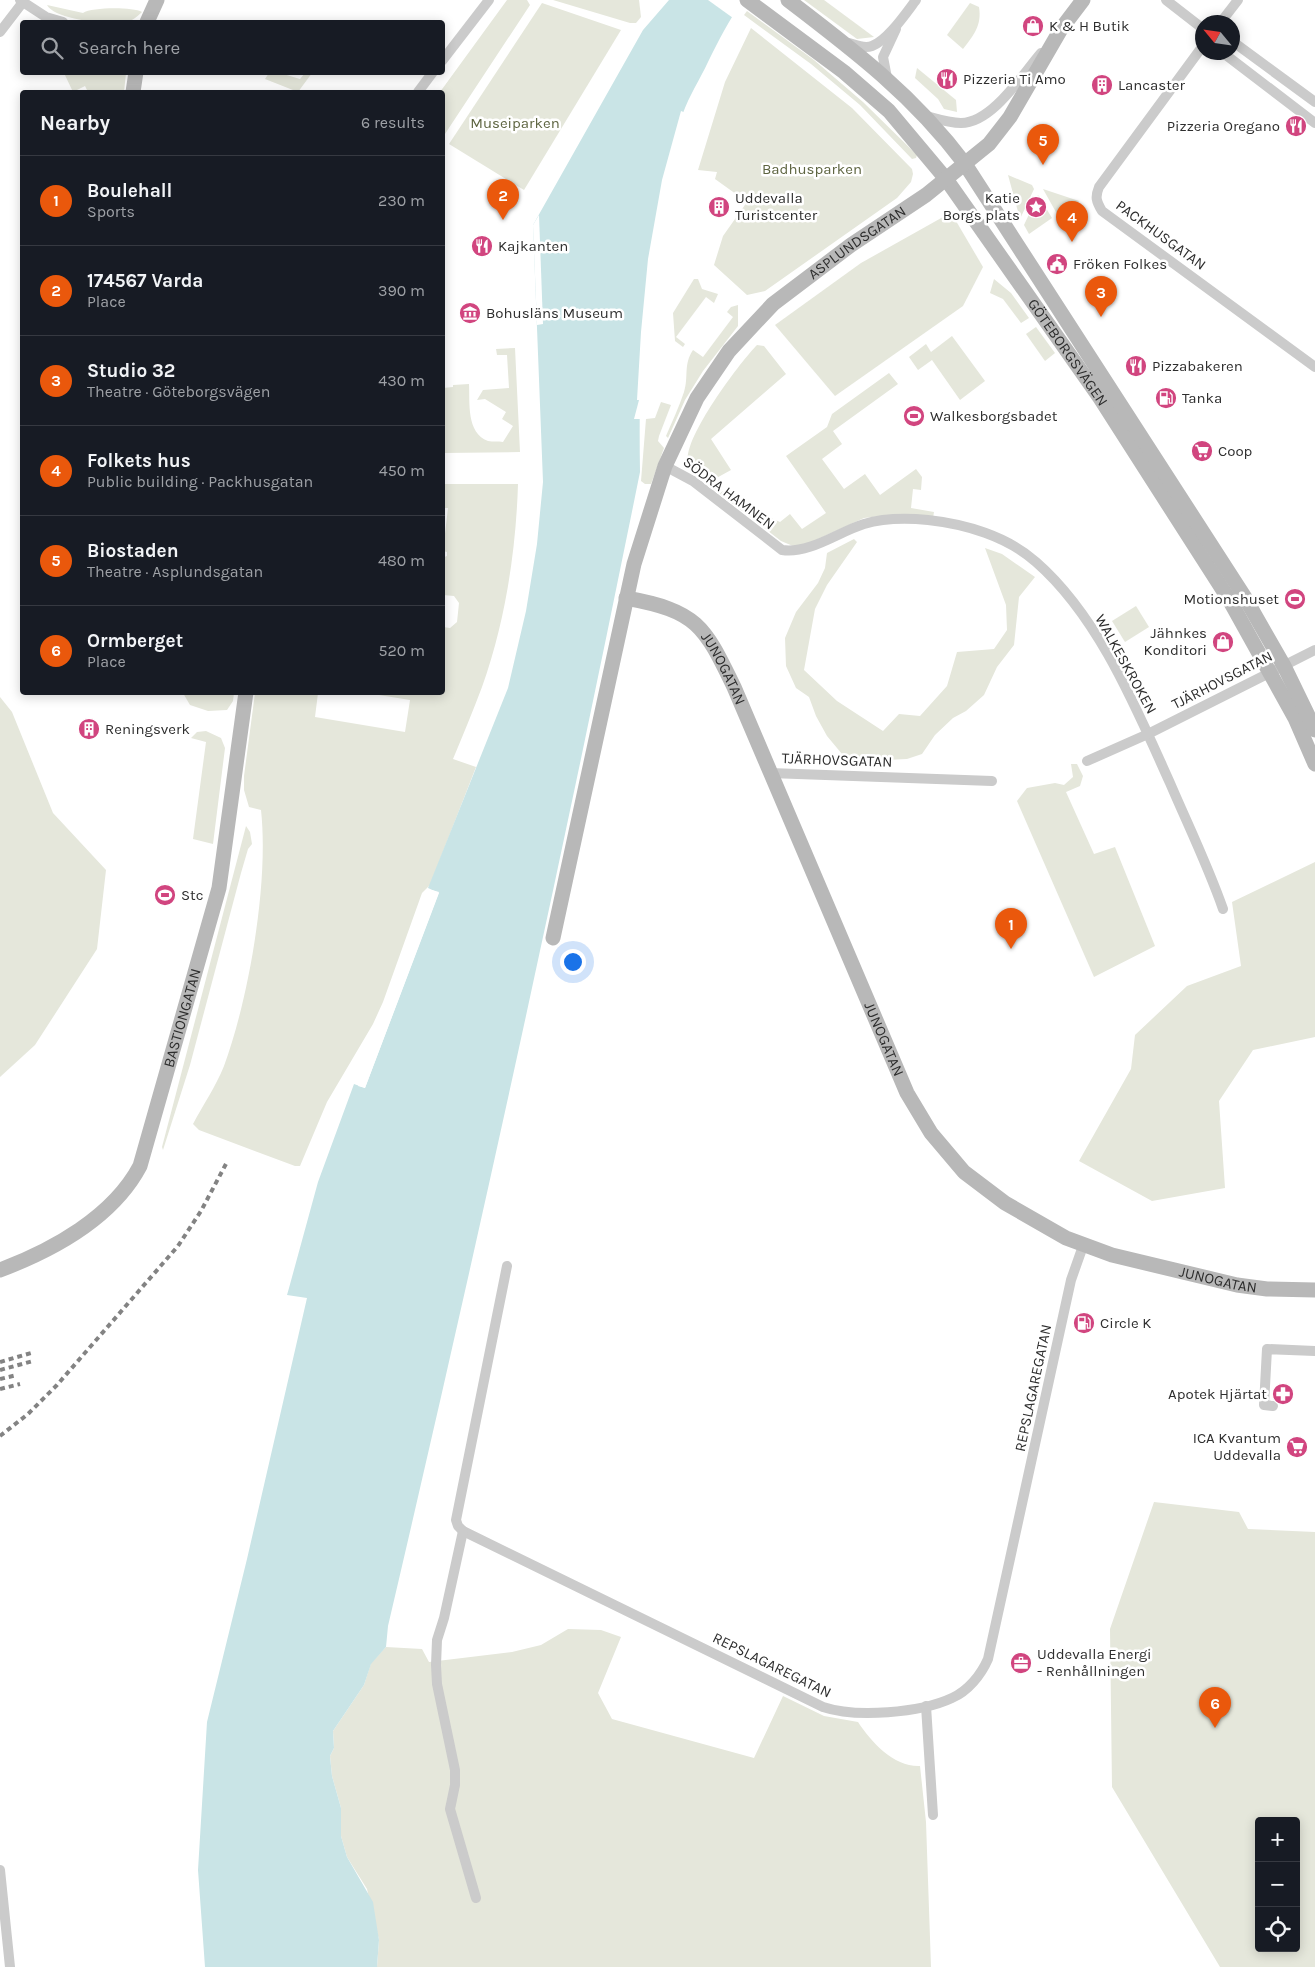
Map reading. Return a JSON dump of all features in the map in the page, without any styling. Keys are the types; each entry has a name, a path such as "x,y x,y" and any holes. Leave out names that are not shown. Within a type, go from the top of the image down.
{"main road":[{"path":"148,20 157,0"},
{"name":"GÖTEBORGSVÄGEN","path":"748,0 838,67 889,111 946,179 1100,398 1315,730"},
{"name":"GÖTEBORGSVÄGEN","path":"788,0 887,78 926,116 965,164 1228,571 1277,669 1315,764"},
{"name":"ASPLUNDSGATAN","path":"553,938 626,598 643,532 665,466 688,414 706,382 753,324 778,300 818,269 946,179 989,144 1010,117 1061,29 1083,0"},
{"path":"133,90 136,75"},
{"name":"JUNOGATAN","path":"626,598 676,611 699,627 710,640 734,687 907,1094 931,1133 952,1159 977,1183 1023,1214 1083,1246 1112,1255 1237,1285 1267,1289 1315,1290"},
{"name":"BASTIONGATAN","path":"0,1270 26,1260 98,1216 119,1197 132,1181 140,1166 219,888 246,695"}],"street":[{"path":"445,57 489,0"},
{"path":"841,40 859,47 871,46 900,21 916,0"},
{"path":"1166,0 1195,23"},
{"path":"1226,15 1238,0"},
{"path":"0,32 21,1 46,17 57,20"},
{"path":"887,78 883,57 900,21"},
{"name":"ASPLUNDSGATAN","path":"926,116 961,123 981,118 997,105 1061,29"},
{"path":"1240,47 1315,102"},
{"name":"PACKHUSGATAN","path":"1195,56 1099,186 1095,197 1102,211 1315,367"},
{"path":"1232,60 1315,123"},
{"path":"420,90 432,75"},
{"name":"SÖDRA HAMNEN","path":"665,466 693,481 774,546"},
{"name":"WALKESKROKEN","path":"774,546 782,550 799,550 863,524 885,520 914,519 960,526 988,534 1014,547 1035,561 1051,577 1088,624 1114,668 1148,734 1213,880 1223,909"},
{"name":"TJÄRHOVSGATAN","path":"1087,761 1148,734 1315,650"},
{"name":"TJÄRHOVSGATAN","path":"770,773 992,781"},
{"name":"REPSLAGAREGATAN","path":"463,1531 823,1707 835,1711 862,1714 926,1706 952,1699 966,1689 982,1670 991,1652 1071,1280 1083,1246"},
{"path":"476,1898 450,1809 455,1785 454,1770 436,1665 437,1640 463,1531 458,1526 456,1520 507,1266"},
{"path":"1273,1406 1264,1405 1267,1349 1315,1351"},
{"path":"926,1706 933,1815"},
{"path":"0,1870 10,1967"}],"green space":[{"path":"507,0 527,0 530,5 445,134 445,90 441,90"},
{"path":"553,0 639,0 641,17 636,23 630,23"},
{"path":"804,0 824,0 874,37 857,39"},
{"name":"Museiparken","path":"542,3 621,30 524,190 449,144"},
{"path":"970,3 979,7 980,13 974,34 963,49 947,35"},
{"path":"47,5 83,13 113,8 142,12 131,20 83,20 71,18 52,10"},
{"path":"747,11 814,60 863,102 917,155 916,158 912,159 860,105 811,64 744,15"},
{"name":"Badhusparken","path":"751,28 852,108 912,169 913,174 911,182 897,198 765,291 747,295 714,265 723,236 747,202 715,179 717,172 698,170 725,82"},
{"path":"917,68 956,100 957,112 944,109 938,99 915,78"},
{"path":"65,75 126,75 124,90 87,90 85,86 72,90"},
{"path":"268,75 287,75 300,79 303,75 311,75 299,90 293,90 265,79"},
{"path":"1008,175 1032,185 1034,189 1020,219"},
{"path":"1043,189 1079,201 1061,221"},
{"path":"1038,195 1052,218 1029,234 1024,225"},
{"path":"943,217 956,221 983,267 963,306 835,396 775,325 861,263"},
{"path":"694,279 698,279 702,289 718,294 714,303 706,297 676,337 685,344 683,347 675,341 673,313"},
{"path":"994,279 1011,293 1029,318 1021,323 1003,299 990,293"},
{"path":"738,305 738,326 703,371 685,400 668,438 666,436 684,392 690,355 693,350 703,357 733,317 727,312 731,307"},
{"path":"1036,327 1055,353 1045,361 1026,334"},
{"path":"952,336 985,381 960,400 932,360 918,370 909,357 926,344 931,352"},
{"path":"757,345 764,346 786,374 711,439 731,470 711,481 689,465 688,454 701,422 713,403"},
{"path":"515,348 520,452 445,453 445,388 453,387 453,385 469,384 473,424 481,437 488,441 503,442 513,426 502,419 506,412 485,399 477,400 483,390 509,388 507,355 497,355 496,349"},
{"path":"889,373 898,384 833,431 842,444 822,459 844,489 865,474 880,495 916,469 922,477 921,490 913,489 911,508 934,512 933,518 880,516 864,518 807,544 793,546 781,541 719,493 731,488 755,511 780,522 790,514 802,529 826,513 786,456 827,427 832,414"},
{"path":"661,402 671,405 658,441 664,448 651,484 645,484 641,481 646,419 655,418"},
{"path":"445,484 518,484 512,561 497,638 482,687 453,759 476,767 430,885 422,893 383,1002 373,1024 327,1102 300,1166 295,1166 199,1130 193,1124 224,1066 241,1007 255,940 262,871 263,839 261,810 249,807 244,790 244,776 255,695 318,695 315,717 405,732 410,700 379,695 445,695 445,627 450,628 457,622 459,603 454,596 445,595 445,557 447,556 447,552 445,552 445,534 448,508 445,508"},
{"path":"854,539 857,542 827,585 815,609 804,670 837,701 883,731 899,714 920,716 947,686 957,652 994,649 1007,630 1006,605 985,548 1002,554 1035,577 1019,597 1014,645 997,667 984,695 966,711 953,718 935,735 922,754 907,759 863,761 842,754 827,736 816,716 809,697 796,688 786,666 785,638 796,612 818,583 825,568 827,553"},
{"path":"1136,606 1149,627 1125,642 1112,621"},
{"path":"184,695 234,695 233,701 227,710 208,711 190,705"},
{"path":"0,697 12,712 53,813 106,870 97,949 35,1045 0,1077"},
{"path":"206,731 221,738 225,748 213,844 193,839 206,742 191,738 197,732"},
{"path":"1071,764 1077,764 1083,776 1080,786 1066,792 1094,854 1115,847 1155,946 1094,977 1017,801 1027,788 1055,783 1064,785 1073,777"},
{"path":"246,826 250,832 252,844 248,849 241,873 190,1065 163,1150 162,1147"},
{"path":"1315,862 1315,1037 1253,1050 1219,1101 1225,1188 1152,1201 1079,1161 1131,1069 1135,1035 1187,986 1241,966 1232,902"},
{"path":"1154,1502 1239,1512 1248,1529 1315,1532 1315,1967 1220,1967 1112,1787 1110,1629"},
{"path":"568,1629 601,1630 621,1637 598,1693 612,1719 754,1758 783,1696 824,1716 858,1722 870,1738 893,1758 910,1765 920,1766 926,1822 931,1967 377,1967 379,1940 367,1889 347,1857 341,1836 341,1808 332,1776 330,1756 334,1748 333,1731 364,1685 371,1663 386,1647 422,1649 429,1662 512,1652 541,1645"}],"water":[{"path":"669,0 744,0 724,30 688,100 670,156 652,245 646,291 640,382 640,472 550,906 487,1194 388,1626 386,1647 371,1664 364,1685 333,1731 334,1748 330,1756 332,1776 341,1808 341,1836 347,1857 373,1902 379,1940 377,1967 205,1967 198,1870 207,1722 247,1559 307,1298 287,1295 318,1182 354,1084 365,1088 439,893 428,888 508,688 526,611 537,544 543,482 533,225 643,30"}],"pier":[{"path":"708,0 746,0 733,18"},
{"path":"681,111 686,113 667,180 653,259 646,332 642,419 634,419 639,400 637,400 641,332 648,259 662,180"},
{"path":"539,215 543,324 537,325 533,225"},
{"path":"432,890 439,892 365,1088 358,1086 359,1083 363,1085 436,894 431,892"}],"railway":[{"path":"0,1436 28,1414 57,1385 178,1246 201,1211 227,1162"},
{"path":"0,1362 31,1353"},
{"path":"0,1370 33,1361"},
{"path":"0,1379 17,1375"},
{"path":"0,1389 20,1384"}],"place":[{"name":"K & H Butik","path":"1033,26"},
{"name":"Pizzeria Ti Amo","path":"947,79"},
{"name":"Lancaster","path":"1102,85"},
{"name":"Pizzeria Oregano","path":"1296,126"},
{"name":"Biostaden","path":"1043,165"},
{"name":"Uddevalla Turistcenter","path":"719,207"},
{"name":"Katie Borgs plats","path":"1036,207"},
{"name":"174567 Varda","path":"503,220"},
{"name":"Folkets hus","path":"1072,242"},
{"name":"Kajkanten","path":"482,246"},
{"name":"Fröken Folkes","path":"1057,264"},
{"name":"Bohusläns Museum","path":"470,313"},
{"name":"Studio 32","path":"1101,317"},
{"name":"Pizzabakeren","path":"1136,366"},
{"name":"Tanka","path":"1166,398"},
{"name":"Walkesborgsbadet","path":"914,416"},
{"name":"Coop","path":"1202,451"},
{"name":"Motionshuset","path":"1295,599"},
{"name":"Jähnkes Konditori","path":"1223,642"},
{"name":"Reningsverk","path":"89,729"},
{"name":"Stc","path":"165,895"},
{"name":"Boulehall","path":"1011,949"},
{"name":"Circle K","path":"1084,1323"},
{"name":"Apotek Hjärtat","path":"1283,1394"},
{"name":"ICA Kvantum Uddevalla","path":"1297,1447"},
{"name":"Uddevalla Energi - Renhållningen","path":"1021,1663"},
{"name":"Ormberget","path":"1215,1728"}]}
